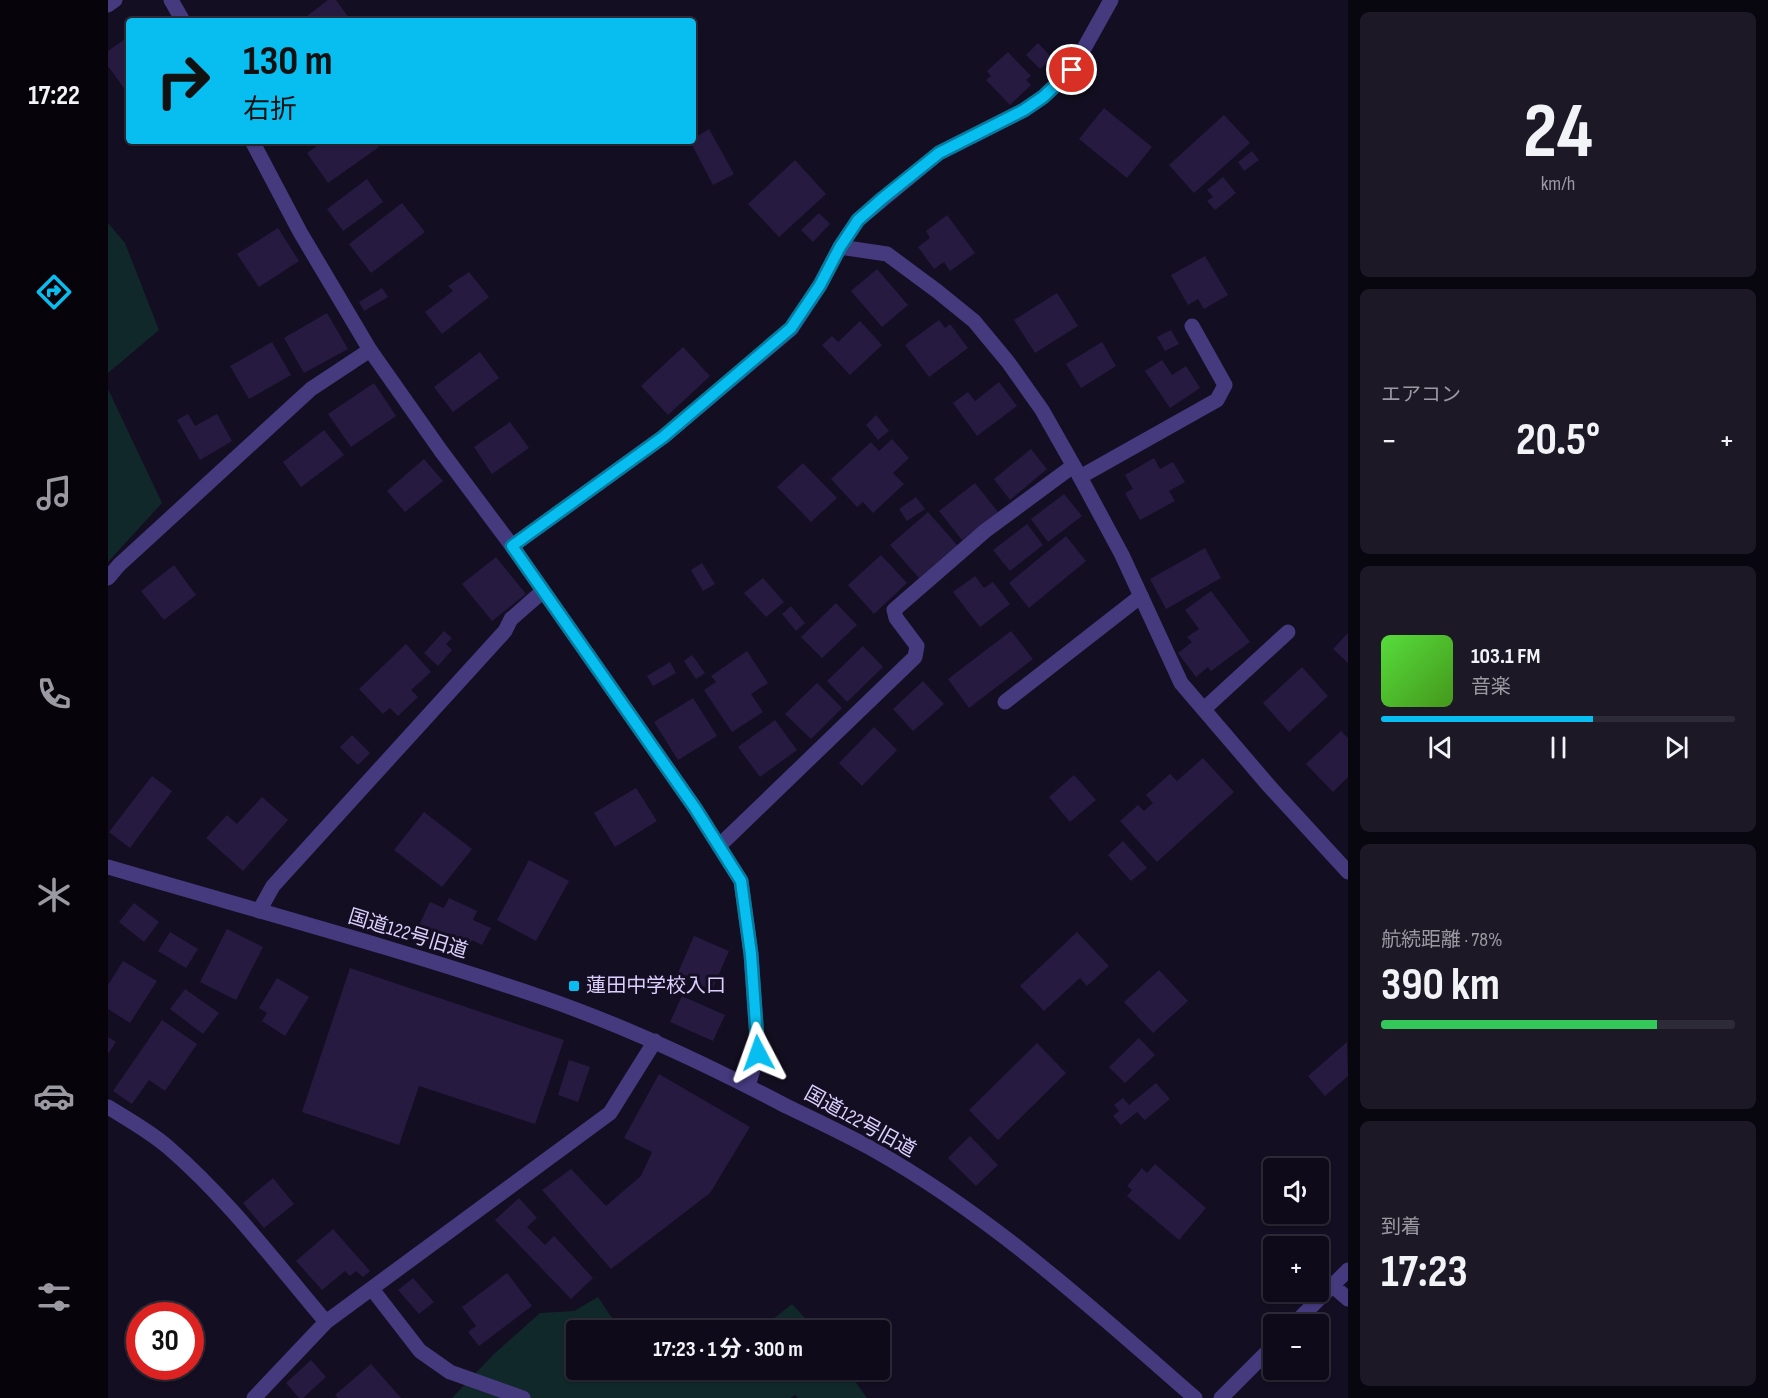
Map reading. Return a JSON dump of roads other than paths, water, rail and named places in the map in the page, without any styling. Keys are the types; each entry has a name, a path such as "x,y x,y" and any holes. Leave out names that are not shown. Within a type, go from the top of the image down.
{"street":[{"path":"108,5 115,0"},
{"path":"171,0 181,18"},
{"path":"512,546 663,437 791,328 820,285 840,247 858,220 939,153 1024,110 1043,97 1072,70 1111,0"},
{"path":"254,144 300,232 370,350 512,546 695,808 741,881 751,954 758,1053 748,1086"},
{"path":"840,247 887,254 974,321 1008,362 1042,410 1122,555 1181,683 1270,787 1348,872"},
{"path":"719,846 915,657 917,646 896,618 894,609 985,531 1076,472 1217,400 1225,385 1192,326"},
{"path":"108,578 119,565 312,389 370,350"},
{"path":"258,911 273,886 505,631 511,619 543,591"},
{"path":"1005,702 1141,596"},
{"path":"1204,709 1288,632"},
{"name":"国道122号旧道","path":"108,867 536,995 655,1041 748,1086 874,1150 957,1203 1058,1279 1195,1398"},
{"path":"254,1398 326,1322 610,1113 655,1041"},
{"path":"108,1107 168,1147 213,1190 326,1322"},
{"path":"1304,1314 1348,1270"},
{"path":"1333,1286 1348,1299"},
{"path":"372,1289 420,1351 450,1372 523,1398"},
{"path":"1221,1398 1263,1356"}],"place":[{"name":"蓮田中学校入口","path":"574,986"}]}
